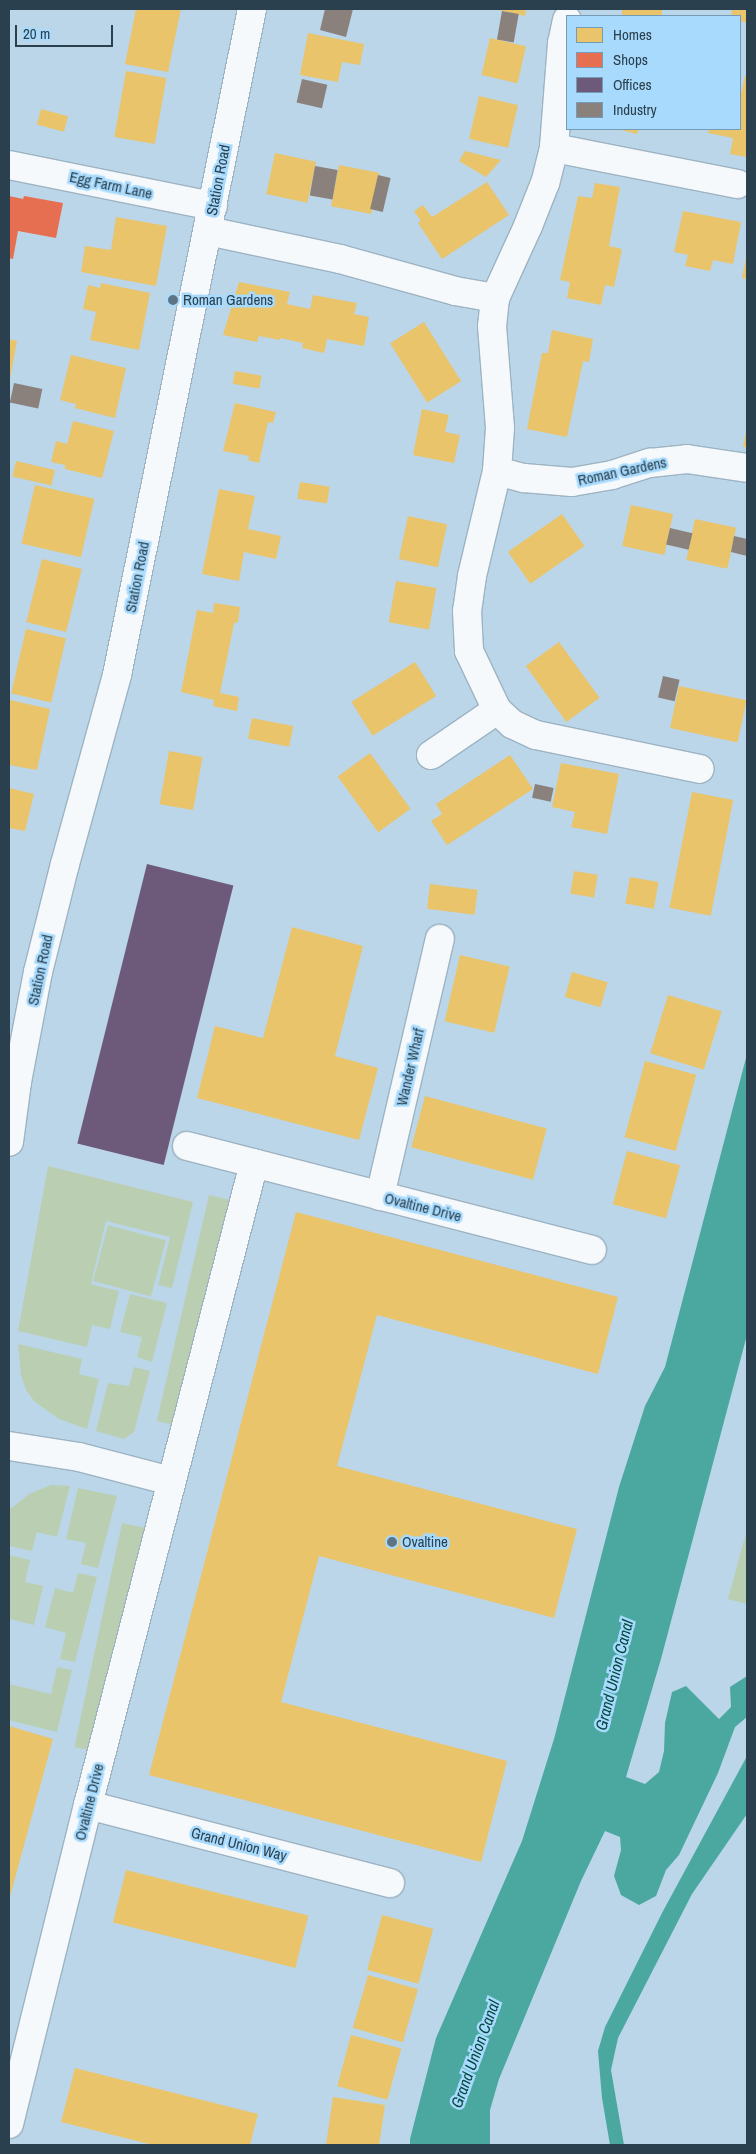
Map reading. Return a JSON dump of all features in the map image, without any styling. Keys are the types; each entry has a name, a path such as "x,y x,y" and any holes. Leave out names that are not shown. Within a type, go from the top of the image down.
{"street":[{"name":"Station Road","path":"9,1142 17,1082 38,972 65,864 117,675 252,9"},
{"path":"566,26 562,43 554,148 545,183 528,226 495,298 492,326 500,428 497,472 472,576 467,611 469,651 497,710 512,724 536,735 700,769"},
{"path":"554,148 737,184"},
{"name":"Egg Farm Lane","path":"9,164 210,219"},
{"path":"210,219 340,259 455,291 495,298"},
{"name":"Roman Gardens","path":"497,472 524,478 572,482 612,475 650,463 687,459 747,468"},
{"path":"431,755 497,710"},
{"name":"Wander Wharf","path":"380,1196 440,939"},
{"name":"Ovaltine Drive","path":"187,1146 592,1250"},
{"name":"Ovaltine Drive","path":"9,2124 88,1805 254,1163"},
{"path":"9,1446 79,1457 171,1481"},
{"name":"Grand Union Way","path":"88,1805 390,1883"}],"shaded area":[{"path":"48,1166 193,1202 172,1288 158,1285 170,1237 106,1221 91,1284 119,1291 110,1329 92,1325 87,1347 18,1331"},
{"path":"209,1195 230,1200 178,1426 157,1421"},
{"path":"108,1225 166,1241 151,1297 93,1281"},
{"path":"130,1294 167,1303 152,1362 137,1357 142,1337 120,1332"},
{"path":"18,1344 82,1359 79,1374 99,1379 87,1429 59,1419 35,1402 26,1390 21,1375"},
{"path":"134,1367 150,1371 134,1432 124,1439 96,1431 108,1383 129,1386"},
{"path":"51,1485 70,1486 57,1537 37,1532 32,1551 9,1546 9,1510 29,1494"},
{"path":"78,1488 117,1496 98,1568 81,1564 86,1543 66,1539"},
{"path":"122,1523 146,1528 99,1752 74,1747"},
{"path":"747,1529 747,1604 728,1599"},
{"path":"9,1555 30,1560 25,1582 43,1586 34,1625 10,1619 9,1621"},
{"path":"78,1573 97,1577 75,1662 60,1659 66,1633 45,1627 55,1588 73,1593"},
{"path":"57,1667 72,1670 57,1732 9,1720 9,1684 51,1694"}],"water":[{"name":"Grand Union Canal","path":"747,1054 747,1335 661,1659 626,1777 645,1784 659,1772 664,1751 665,1723 672,1692 686,1686 719,1719 731,1707 730,1687 747,1676 747,1717 735,1727 718,1773 679,1855 666,1870 656,1896 639,1905 621,1895 614,1876 621,1850 620,1837 605,1831 581,1881 499,2079 490,2110 490,2145 410,2145 436,2038 522,1841 554,1739 619,1487 645,1406 665,1367"},
{"path":"747,1756 747,1814 692,1894 618,2038 611,2070 624,2145 610,2145 602,2098 598,2051 605,2027 662,1913"}],"building: Homes":[{"path":"136,9 181,9 168,72 125,64"},
{"path":"494,9 526,9 525,16"},
{"path":"622,9 662,9 662,15 622,15"},
{"path":"732,9 747,9 747,23 741,21 741,15 731,15"},
{"path":"308,33 364,44 360,65 342,62 338,82 300,75"},
{"path":"490,38 526,46 518,83 481,75"},
{"path":"126,71 166,78 155,144 114,137"},
{"path":"745,76 747,76 747,157 730,154 733,138 708,133 709,130 741,130 741,94"},
{"path":"479,96 518,105 508,148 469,139"},
{"path":"41,109 68,116 64,132 37,124"},
{"path":"621,130 639,130 637,134"},
{"path":"465,151 501,160 486,177 459,161"},
{"path":"275,153 316,162 307,203 266,194"},
{"path":"339,165 379,173 371,214 331,206"},
{"path":"487,182 509,215 442,259 418,223 421,221 414,211 423,205 432,217"},
{"path":"595,183 620,187 609,246 622,249 614,287 605,285 601,305 567,298 570,282 560,280 578,196 592,198"},
{"path":"683,211 741,222 733,264 713,260 710,271 685,266 688,255 674,252"},
{"path":"116,217 167,226 156,286 81,272 85,246 111,250"},
{"path":"747,258 747,279 742,278"},
{"path":"239,282 290,292 287,304 310,309 313,295 357,303 354,314 369,317 364,346 327,339 324,353 302,348 303,343 280,338 280,340 259,336 257,342 223,335"},
{"path":"101,283 150,293 139,350 90,340 96,312 83,309 88,285 100,288"},
{"path":"424,322 461,381 427,403 390,343"},
{"path":"552,330 593,339 589,362 583,361 567,437 527,429 542,353 548,353"},
{"path":"9,339 17,341 10,379 9,379"},
{"path":"71,355 126,368 115,418 75,408 76,404 60,400"},
{"path":"235,371 262,376 259,388 233,384"},
{"path":"235,403 276,412 273,423 268,422 259,463 248,460 249,456 223,451"},
{"path":"422,409 449,415 445,432 460,435 454,463 413,455"},
{"path":"73,421 114,431 102,478 65,469 65,465 51,462 56,441 67,444"},
{"path":"746,432 747,447 743,447"},
{"path":"16,461 55,470 51,486 12,477"},
{"path":"300,482 330,487 327,503 297,499"},
{"path":"35,485 94,499 81,557 22,543"},
{"path":"219,489 255,496 248,529 281,536 276,559 244,552 239,581 202,574"},
{"path":"631,505 673,514 664,555 622,546"},
{"path":"562,514 584,546 530,584 508,552"},
{"path":"408,516 447,524 438,567 399,559"},
{"path":"695,519 736,528 727,569 686,560"},
{"path":"42,559 82,569 66,632 26,622"},
{"path":"396,581 436,588 429,629 389,622"},
{"path":"214,603 240,607 238,622 234,623 220,693 239,697 237,711 213,706 214,700 181,692 197,610 213,613"},
{"path":"26,629 66,638 51,703 11,693"},
{"path":"559,642 600,698 566,722 526,666"},
{"path":"415,662 436,696 373,736 351,702"},
{"path":"679,686 746,700 738,742 670,728"},
{"path":"10,700 50,709 37,770 9,765"},
{"path":"252,718 293,726 289,747 248,739"},
{"path":"169,751 202,757 193,810 160,804"},
{"path":"370,753 411,809 378,832 338,777"},
{"path":"510,755 533,789 447,845 431,821 442,814 436,804"},
{"path":"561,763 619,774 607,834 571,827 575,812 552,807"},
{"path":"9,788 34,794 25,831 9,828"},
{"path":"692,792 733,800 711,916 669,908"},
{"path":"574,871 598,875 594,897 570,894"},
{"path":"630,877 659,882 654,909 625,904"},
{"path":"430,884 478,890 475,915 427,909"},
{"path":"292,927 363,946 335,1056 378,1068 359,1140 197,1098 215,1026 263,1038"},
{"path":"460,955 510,966 494,1033 445,1021"},
{"path":"572,972 608,982 600,1007 565,997"},
{"path":"668,995 722,1011 704,1070 650,1053"},
{"path":"645,1061 696,1075 676,1151 625,1137"},
{"path":"425,1096 547,1129 533,1180 411,1147"},
{"path":"627,1151 680,1165 666,1218 613,1204"},
{"name":"Ovaltine","path":"296,1212 618,1297 598,1374 377,1315 337,1466 577,1529 554,1618 319,1556 281,1702 507,1761 481,1862 149,1775"},
{"path":"9,1726 53,1739 9,1900"},
{"path":"126,1870 308,1915 295,1968 113,1922"},
{"path":"382,1915 433,1929 418,1984 367,1970"},
{"path":"368,1975 418,1989 403,2042 353,2028"},
{"path":"351,2035 401,2048 388,2100 337,2086"},
{"path":"75,2068 258,2114 250,2145 153,2145 61,2122"},
{"path":"333,2097 385,2105 379,2145 326,2145"}],"building: Shops":[{"path":"9,196 23,199 24,196 63,203 56,238 18,231 13,259 9,258"}],"building: Offices":[{"path":"147,864 233,886 164,1165 77,1143"}],"building: Industry":[{"path":"325,9 353,9 346,37 320,30"},
{"path":"502,11 519,14 514,43 497,40"},
{"path":"302,79 327,85 322,108 297,102"},
{"path":"315,166 338,170 332,200 310,196"},
{"path":"378,175 391,178 383,212 370,209"},
{"path":"14,383 42,389 38,409 10,403"},
{"path":"670,528 692,533 689,550 666,545"},
{"path":"734,536 747,539 747,556 731,552"},
{"path":"663,676 680,680 675,701 658,697"},
{"path":"535,784 554,788 551,802 532,798"}],"place":[{"name":"Roman Gardens","path":"173,300"},
{"name":"Ovaltine","path":"392,1542"}]}
